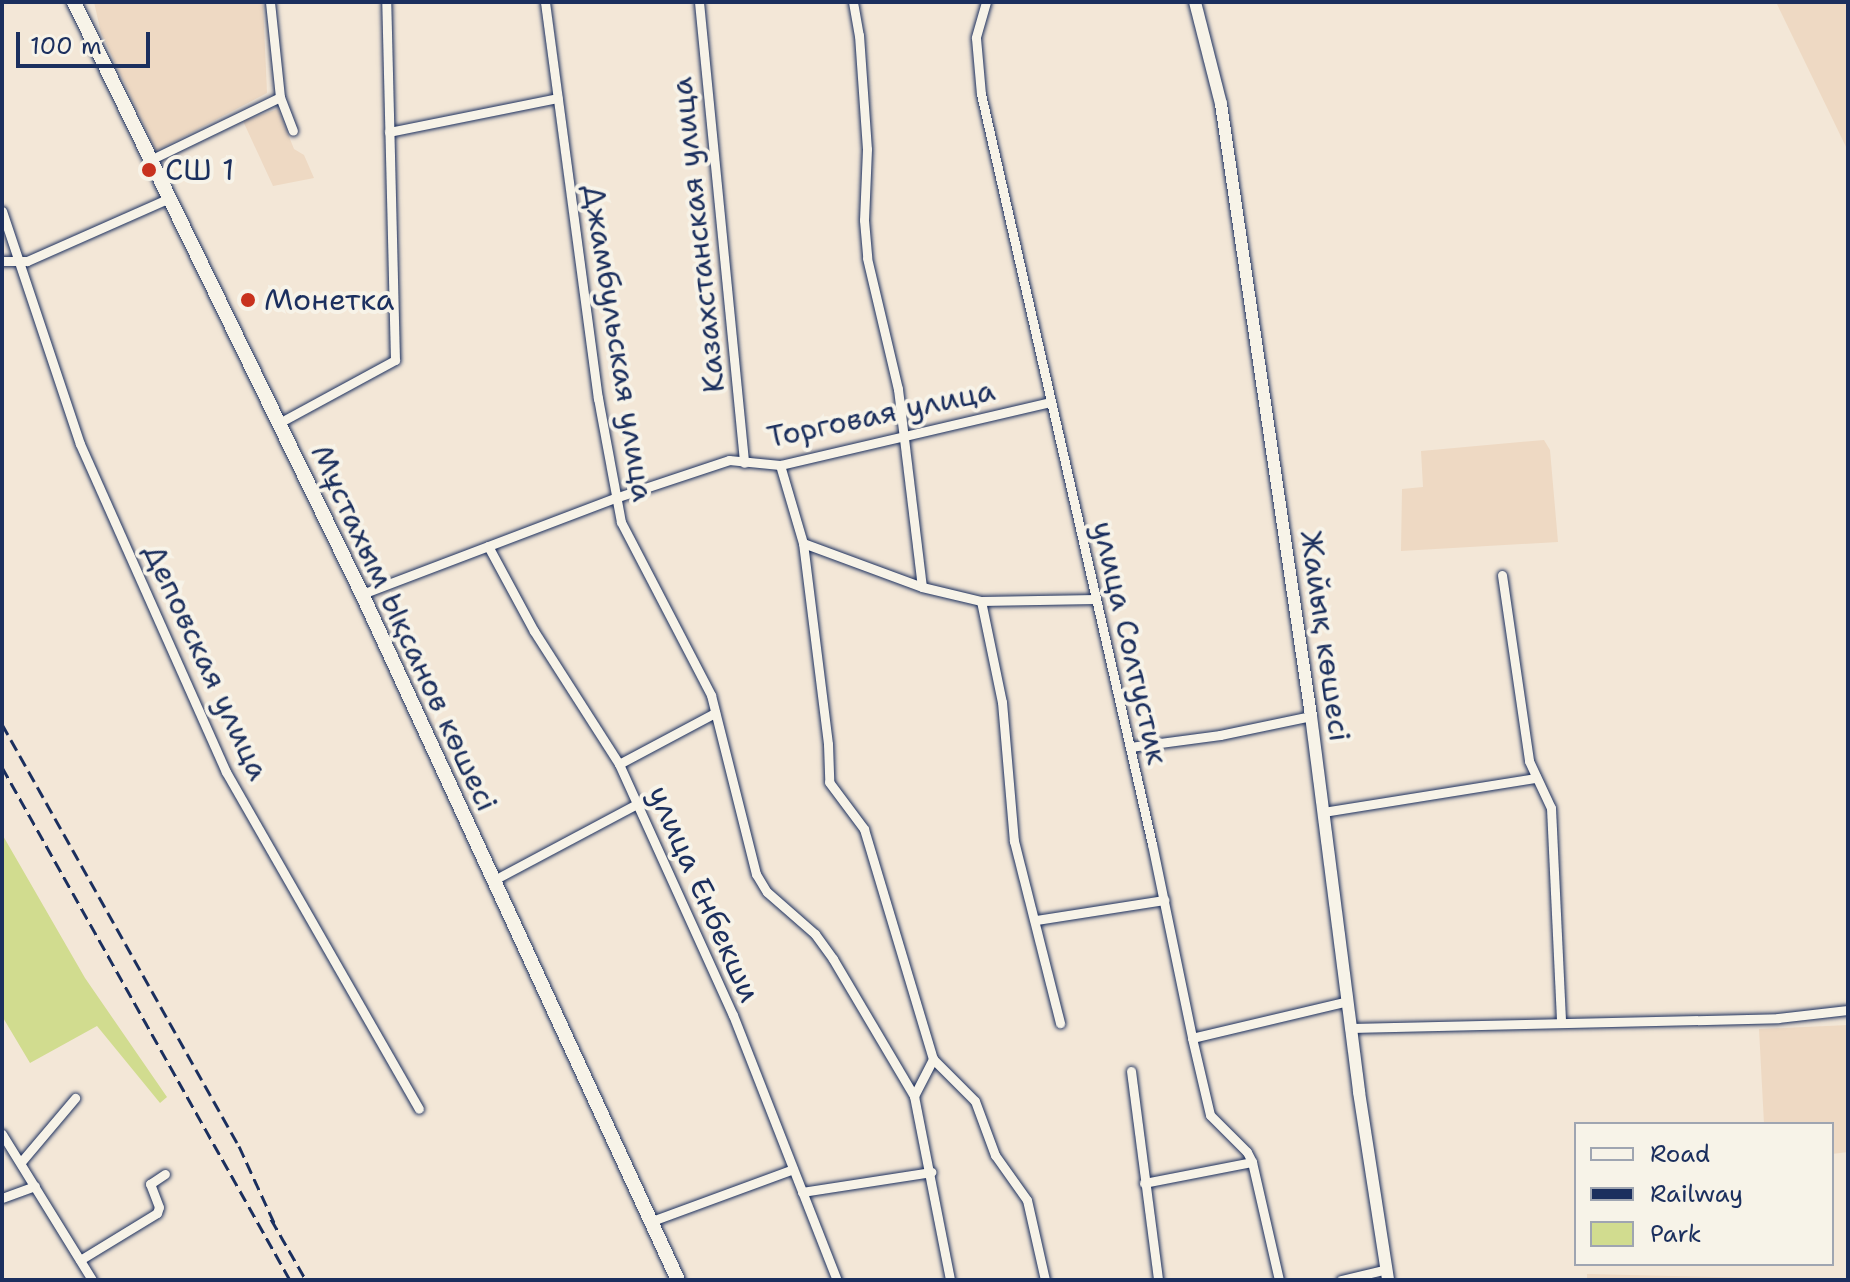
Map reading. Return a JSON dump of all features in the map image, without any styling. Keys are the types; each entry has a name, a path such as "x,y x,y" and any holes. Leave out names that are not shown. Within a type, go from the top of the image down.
{"main road":[{"name":"Мұстахым Ықсанов көшесі","path":"74,2 362,594 678,1280"}],"street":[{"path":"270,2 280,97 293,131"},
{"path":"279,423 395,360 386,2"},
{"name":"Джамбульская улица","path":"545,2 615,498 621,522 711,695 756,874 767,892 815,934 833,959 914,1096 950,1280"},
{"name":"Казахстанская улица","path":"699,2 744,463"},
{"path":"853,2 859,35 867,149 864,220 867,258 898,389 922,587"},
{"name":"улица Солтустик","path":"986,2 976,38 981,94 1130,747 1192,1038 1210,1115 1247,1152 1252,1162 1279,1280"},
{"name":"Жайық көшесі","path":"1195,2 1221,104 1311,716 1351,1028 1388,1275"},
{"path":"152,159 280,97"},
{"path":"389,132 558,98"},
{"path":"2,261 27,261 170,198"},
{"name":"Деповская улица","path":"2,211 16,261 80,444 226,772 419,1109"},
{"name":"Торговая улица","path":"362,594 615,498 729,460 780,465 1050,402"},
{"path":"780,465 803,543 828,744 829,782 864,829 933,1059 975,1101 995,1155 1027,1200 1045,1280"},
{"path":"803,543 922,587 981,601 1096,599"},
{"name":"улица Енбекши","path":"488,546 534,631 619,764 733,1015 837,1280"},
{"path":"1502,575 1529,761 1551,808 1561,1022"},
{"path":"981,601 1002,702 1014,841 1060,1023"},
{"path":"619,764 715,713"},
{"path":"1130,747 1220,735 1311,716"},
{"path":"1323,812 1536,778"},
{"path":"494,880 637,804"},
{"path":"1036,920 1164,900"},
{"path":"1192,1038 1348,1001"},
{"path":"1351,1028 1778,1018 1848,1010"},
{"path":"914,1096 933,1059"},
{"path":"1131,1071 1158,1280"},
{"path":"21,1162 75,1098"},
{"path":"2,1134 92,1280"},
{"path":"1144,1183 1252,1162"},
{"path":"652,1221 793,1169"},
{"path":"802,1192 931,1172"},
{"path":"80,1260 157,1213 159,1207 150,1184 165,1174"},
{"path":"2,1198 35,1186"},
{"path":"1341,1280 1388,1275"}],"shaded area":[{"path":"94,2 263,2 267,93 156,151 101,33"},
{"path":"1776,2 1848,2 1848,151"},
{"path":"278,109 294,149 304,155 314,178 273,186 243,121"},
{"path":"1544,440 1550,450 1558,542 1401,551 1402,489 1423,487 1421,451"},
{"path":"1848,1025 1848,1152 1834,1154 1834,1122 1764,1122 1759,1029"},
{"path":"1587,1274 1848,1280 1587,1280"}],"green space":[{"path":"2,834 85,978 167,1097 160,1103 97,1026 30,1063 2,1016"}],"railway":[{"path":"2,724 239,1146 277,1229"},
{"path":"2,767 290,1280"},
{"path":"271,1219 306,1280"}],"place":[{"name":"СШ 1","path":"149,170"},
{"name":"Монетка","path":"248,300"}]}
